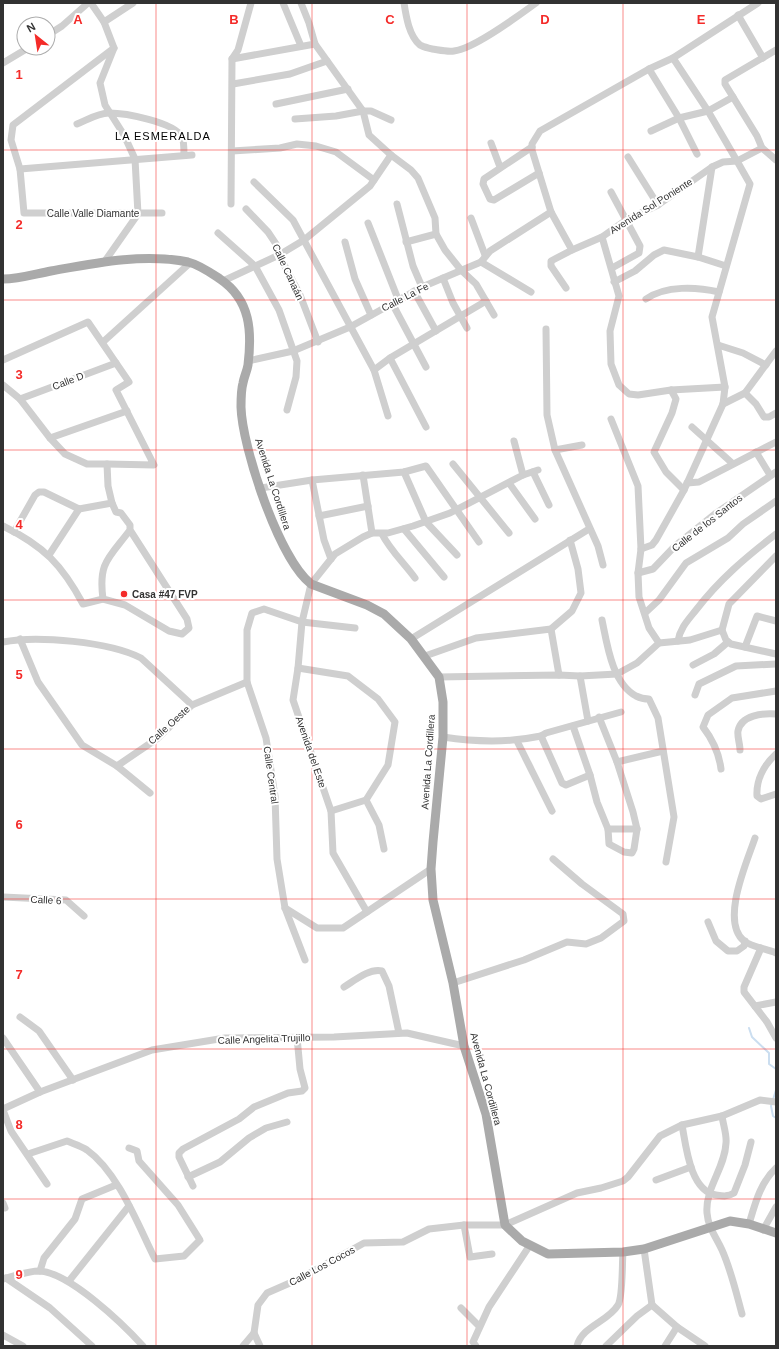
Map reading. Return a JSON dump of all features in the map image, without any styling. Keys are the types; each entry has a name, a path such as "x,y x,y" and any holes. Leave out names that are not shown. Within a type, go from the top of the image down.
{"main road":[{"name":"Avenida La Cordillera","path":"3,279 105,261 168,260 190,262 207,270 223,281 240,297 246,310 250,345 243,384 241,408 248,444 271,520 288,556 301,575 311,584 367,605 384,614 411,639 439,677 443,702 443,737 431,869 434,900 453,983 464,1046 486,1114 505,1225"},
{"path":"505,1225 522,1241 548,1254 623,1252 644,1249 677,1240 710,1226 730,1221 749,1224 763,1230 776,1233"}],"street":[{"path":"56,30 90,3 104,22 114,48 100,83 105,105 124,134 135,159 138,214 105,261"},
{"path":"104,22 133,3"},
{"path":"231,204 232,59 238,50 251,3"},
{"path":"283,3 301,46"},
{"path":"300,3 309,22 315,44 363,111 369,135 391,155 402,162 418,178 435,218 436,234 461,270 476,284 494,316"},
{"path":"404,3 406,19 412,33 420,45 440,50 454,51 464,48 505,25 536,3"},
{"path":"572,250 551,212 532,147 534,137 540,131 649,69 673,58 758,3"},
{"path":"738,15 763,58"},
{"path":"232,59 315,44"},
{"path":"114,48 13,124 11,140 20,169 192,155"},
{"path":"776,50 725,80 725,84 757,136 762,148 776,160"},
{"path":"3,63 16,55"},
{"path":"641,549 652,545 656,540 686,486 723,404 725,388 712,317 750,184 708,111 673,58"},
{"path":"233,84 290,74 327,61"},
{"path":"649,69 679,118 696,154"},
{"path":"276,104 348,89"},
{"path":"651,131 679,118 708,111 733,97"},
{"path":"294,119 336,116 370,111 391,120"},
{"path":"76,124 95,116 109,113 153,121 176,130 182,137 184,155"},
{"path":"491,143 500,168"},
{"path":"232,150 280,148 297,144 316,146 336,152 374,180"},
{"path":"532,147 482,181 492,200 539,173"},
{"name":"Avenida Sol Poniente","path":"566,288 550,266 551,261 602,237 626,220 658,205 712,167 723,162 737,161 762,148"},
{"path":"223,281 279,255 304,240 370,186 391,155"},
{"path":"628,157 658,205"},
{"path":"698,257 712,167"},
{"name":"Calle Valle Diamante","path":"20,169 24,213 138,214 162,212"},
{"path":"254,182 293,220 374,370 388,416"},
{"path":"610,192 640,246 638,253 612,268"},
{"path":"396,204 413,266 422,287"},
{"name":"Calle Canaán","path":"246,209 268,232 278,247 279,255 300,295 318,342"},
{"path":"531,292 481,262 485,255 551,212"},
{"path":"471,218 485,255"},
{"path":"368,223 395,301 413,344 426,367"},
{"path":"218,233 255,266 279,310 297,361 296,377 287,410"},
{"path":"406,242 436,234"},
{"path":"602,237 612,268 614,282 620,296 610,331 611,364 619,385 629,394 638,395 671,390 725,388"},
{"path":"345,242 356,279 370,315"},
{"path":"614,282 635,271 654,255 664,250 698,257 726,266"},
{"path":"103,342 190,262"},
{"name":"Calle La Fe","path":"248,362 293,351 318,342 350,327 422,287 481,262"},
{"path":"443,278 453,303 467,328"},
{"path":"646,299 656,292 674,289 705,289 719,292"},
{"path":"414,291 436,331"},
{"path":"374,370 390,358 486,301"},
{"path":"3,360 88,322 129,382 116,390 154,465 94,465 79,462 65,454 50,438 20,400 3,384"},
{"path":"546,329 547,415 555,450 598,546 603,565"},
{"path":"718,345 744,353 766,365"},
{"path":"723,404 745,393 776,350"},
{"path":"390,358 426,427"},
{"name":"Calle D","path":"20,400 116,363"},
{"path":"671,390 676,399 672,413 654,452 666,472 686,486"},
{"path":"745,393 756,404 764,417 769,417 776,413"},
{"path":"50,438 127,411"},
{"path":"611,419 638,486 641,549 638,573 639,597 649,628 659,644"},
{"path":"692,427 732,463"},
{"path":"514,441 523,475"},
{"path":"686,486 699,482 732,463 776,442"},
{"path":"555,450 582,445"},
{"path":"756,452 773,473"},
{"path":"3,526 49,555 70,580 83,604 103,599 125,605 169,632 182,634 189,628 187,619 130,530 130,524 125,517 116,512 112,503 107,464"},
{"path":"452,464 474,491 481,497 509,533"},
{"path":"261,488 312,480 404,472 426,466 479,542"},
{"path":"311,584 335,554 357,540 372,533 382,534 426,522 456,510 523,475 535,471 549,505"},
{"path":"404,472 426,522 457,555"},
{"name":"Calle de los Santos","path":"638,573 653,569 675,546 715,514 773,473"},
{"path":"363,475 372,533"},
{"path":"312,480 319,516 331,559"},
{"path":"509,483 535,519"},
{"path":"14,532 35,495 39,492 44,492 79,508 112,503"},
{"path":"645,612 659,600 686,563 728,538 743,524 776,501"},
{"path":"319,516 368,506"},
{"path":"49,555 79,508"},
{"path":"411,639 589,528"},
{"path":"404,529 444,577"},
{"path":"103,599 101,581 105,564 130,530"},
{"path":"382,534 388,545 399,556 415,578"},
{"path":"678,641 680,631 713,588 746,556 776,534"},
{"path":"425,656 476,638 551,629 572,611 581,593 578,569 570,540"},
{"path":"776,556 729,604 722,630 728,642 739,647 776,654"},
{"name":"Avenida del Este","path":"311,584 302,622 298,668 293,700 331,811 333,853 367,912"},
{"name":"Calle Central","path":"302,622 264,609 252,613 247,630 247,682 266,738 275,796 277,859 285,908 305,960"},
{"path":"745,647 757,616 776,621"},
{"path":"602,620 617,674 626,688 637,697 649,700 652,703 658,718 674,817 666,862"},
{"path":"302,622 355,628"},
{"path":"551,629 559,675"},
{"path":"439,677 580,676 617,674 637,663 659,644 690,640 722,630"},
{"path":"3,642 20,638 83,643 131,653 142,658 192,705"},
{"path":"20,638 38,682 82,745 117,766 150,793"},
{"path":"693,665 714,654 728,642"},
{"path":"694,695 699,684 736,666 776,664"},
{"path":"298,668 348,676 378,699 395,722 388,765 366,800 331,811"},
{"path":"580,676 588,721"},
{"name":"Calle Oeste","path":"117,766 158,738 192,705 247,682"},
{"path":"721,769 720,759 712,739 703,727 708,715 732,698 776,691"},
{"path":"443,737 475,741 516,741 541,736 546,733 620,712"},
{"path":"740,750 738,731 744,721 760,714 776,714"},
{"path":"573,726 597,802 608,829 611,846 624,852 632,853 637,829 617,762 599,717"},
{"path":"541,736 562,783 566,785 590,776"},
{"path":"516,741 552,811"},
{"path":"617,762 663,751"},
{"path":"776,754 770,760 760,776 757,796 761,799 776,794"},
{"path":"366,800 379,825 384,850"},
{"path":"608,829 637,829"},
{"path":"755,838 735,906 733,921 738,934 745,942 776,953"},
{"path":"453,983 524,960 567,942 586,944 601,938 624,921 623,914 582,884 553,859"},
{"path":"285,908 317,928 343,928 431,869"},
{"name":"Calle 6","path":"3,897 66,900 84,916"},
{"path":"708,922 716,941 728,951 736,951 744,946 745,942"},
{"path":"761,948 744,987 744,992 776,1038"},
{"path":"344,987 368,972 377,970 382,971 389,986 399,1033"},
{"path":"755,1006 776,1002"},
{"path":"20,1017 39,1031 73,1080"},
{"name":"Calle Angelita Trujillo","path":"3,1110 40,1092 152,1050 225,1038 407,1033 464,1046"},
{"path":"193,1186 179,1157 179,1153 183,1149 239,1119 254,1107 288,1093 302,1091 305,1088 300,1069 297,1037"},
{"path":"3,1038 40,1092"},
{"path":"505,1225 577,1193 602,1188 623,1181 628,1177 660,1136 682,1125 722,1116 760,1100 776,1102"},
{"path":"3,1110 11,1131 47,1184"},
{"path":"722,1116 726,1143 717,1177 708,1194 707,1213 710,1226 724,1256 736,1289 742,1314"},
{"path":"188,1177 220,1162 249,1138 266,1128 287,1122"},
{"path":"682,1125 691,1167 700,1186 708,1194 725,1197 734,1193 745,1165 751,1142"},
{"path":"28,1154 67,1141 87,1150 104,1168 116,1184 155,1259 184,1256 200,1240 178,1205 139,1161 137,1151 130,1148"},
{"path":"656,1180 691,1167"},
{"path":"749,1224 756,1200 765,1183 776,1168"},
{"path":"40,1271 44,1258 75,1220 82,1198 116,1184"},
{"path":"69,1281 128,1206"},
{"path":"763,1230 776,1207"},
{"path":"464,1225 470,1257 492,1254"},
{"name":"Calle Los Cocos","path":"254,1333 258,1305 267,1293 299,1280 364,1243 403,1242 430,1229 464,1225 505,1225"},
{"path":"476,1346 473,1342 479,1326 530,1245"},
{"path":"644,1249 652,1305 677,1327 705,1346"},
{"path":"577,1346 582,1334 609,1316 619,1304 623,1252"},
{"path":"5,1278 40,1271 69,1281 123,1324 143,1346"},
{"path":"5,1278 50,1308 92,1346"},
{"path":"606,1346 637,1316 652,1305"},
{"path":"461,1308 479,1326"},
{"path":"666,1346 677,1327"},
{"path":"243,1346 254,1333 260,1346"},
{"path":"3,1335 23,1346"}],"waterway":[{"path":"749,1028 752,1037 769,1053 769,1064 776,1069"},
{"path":"776,1090 771,1106 773,1116 776,1118"}],"place":[{"name":"Casa #47 FVP","path":"124,594"}],"district":[{"name":"LA ESMERALDA","path":"163,136"}]}
